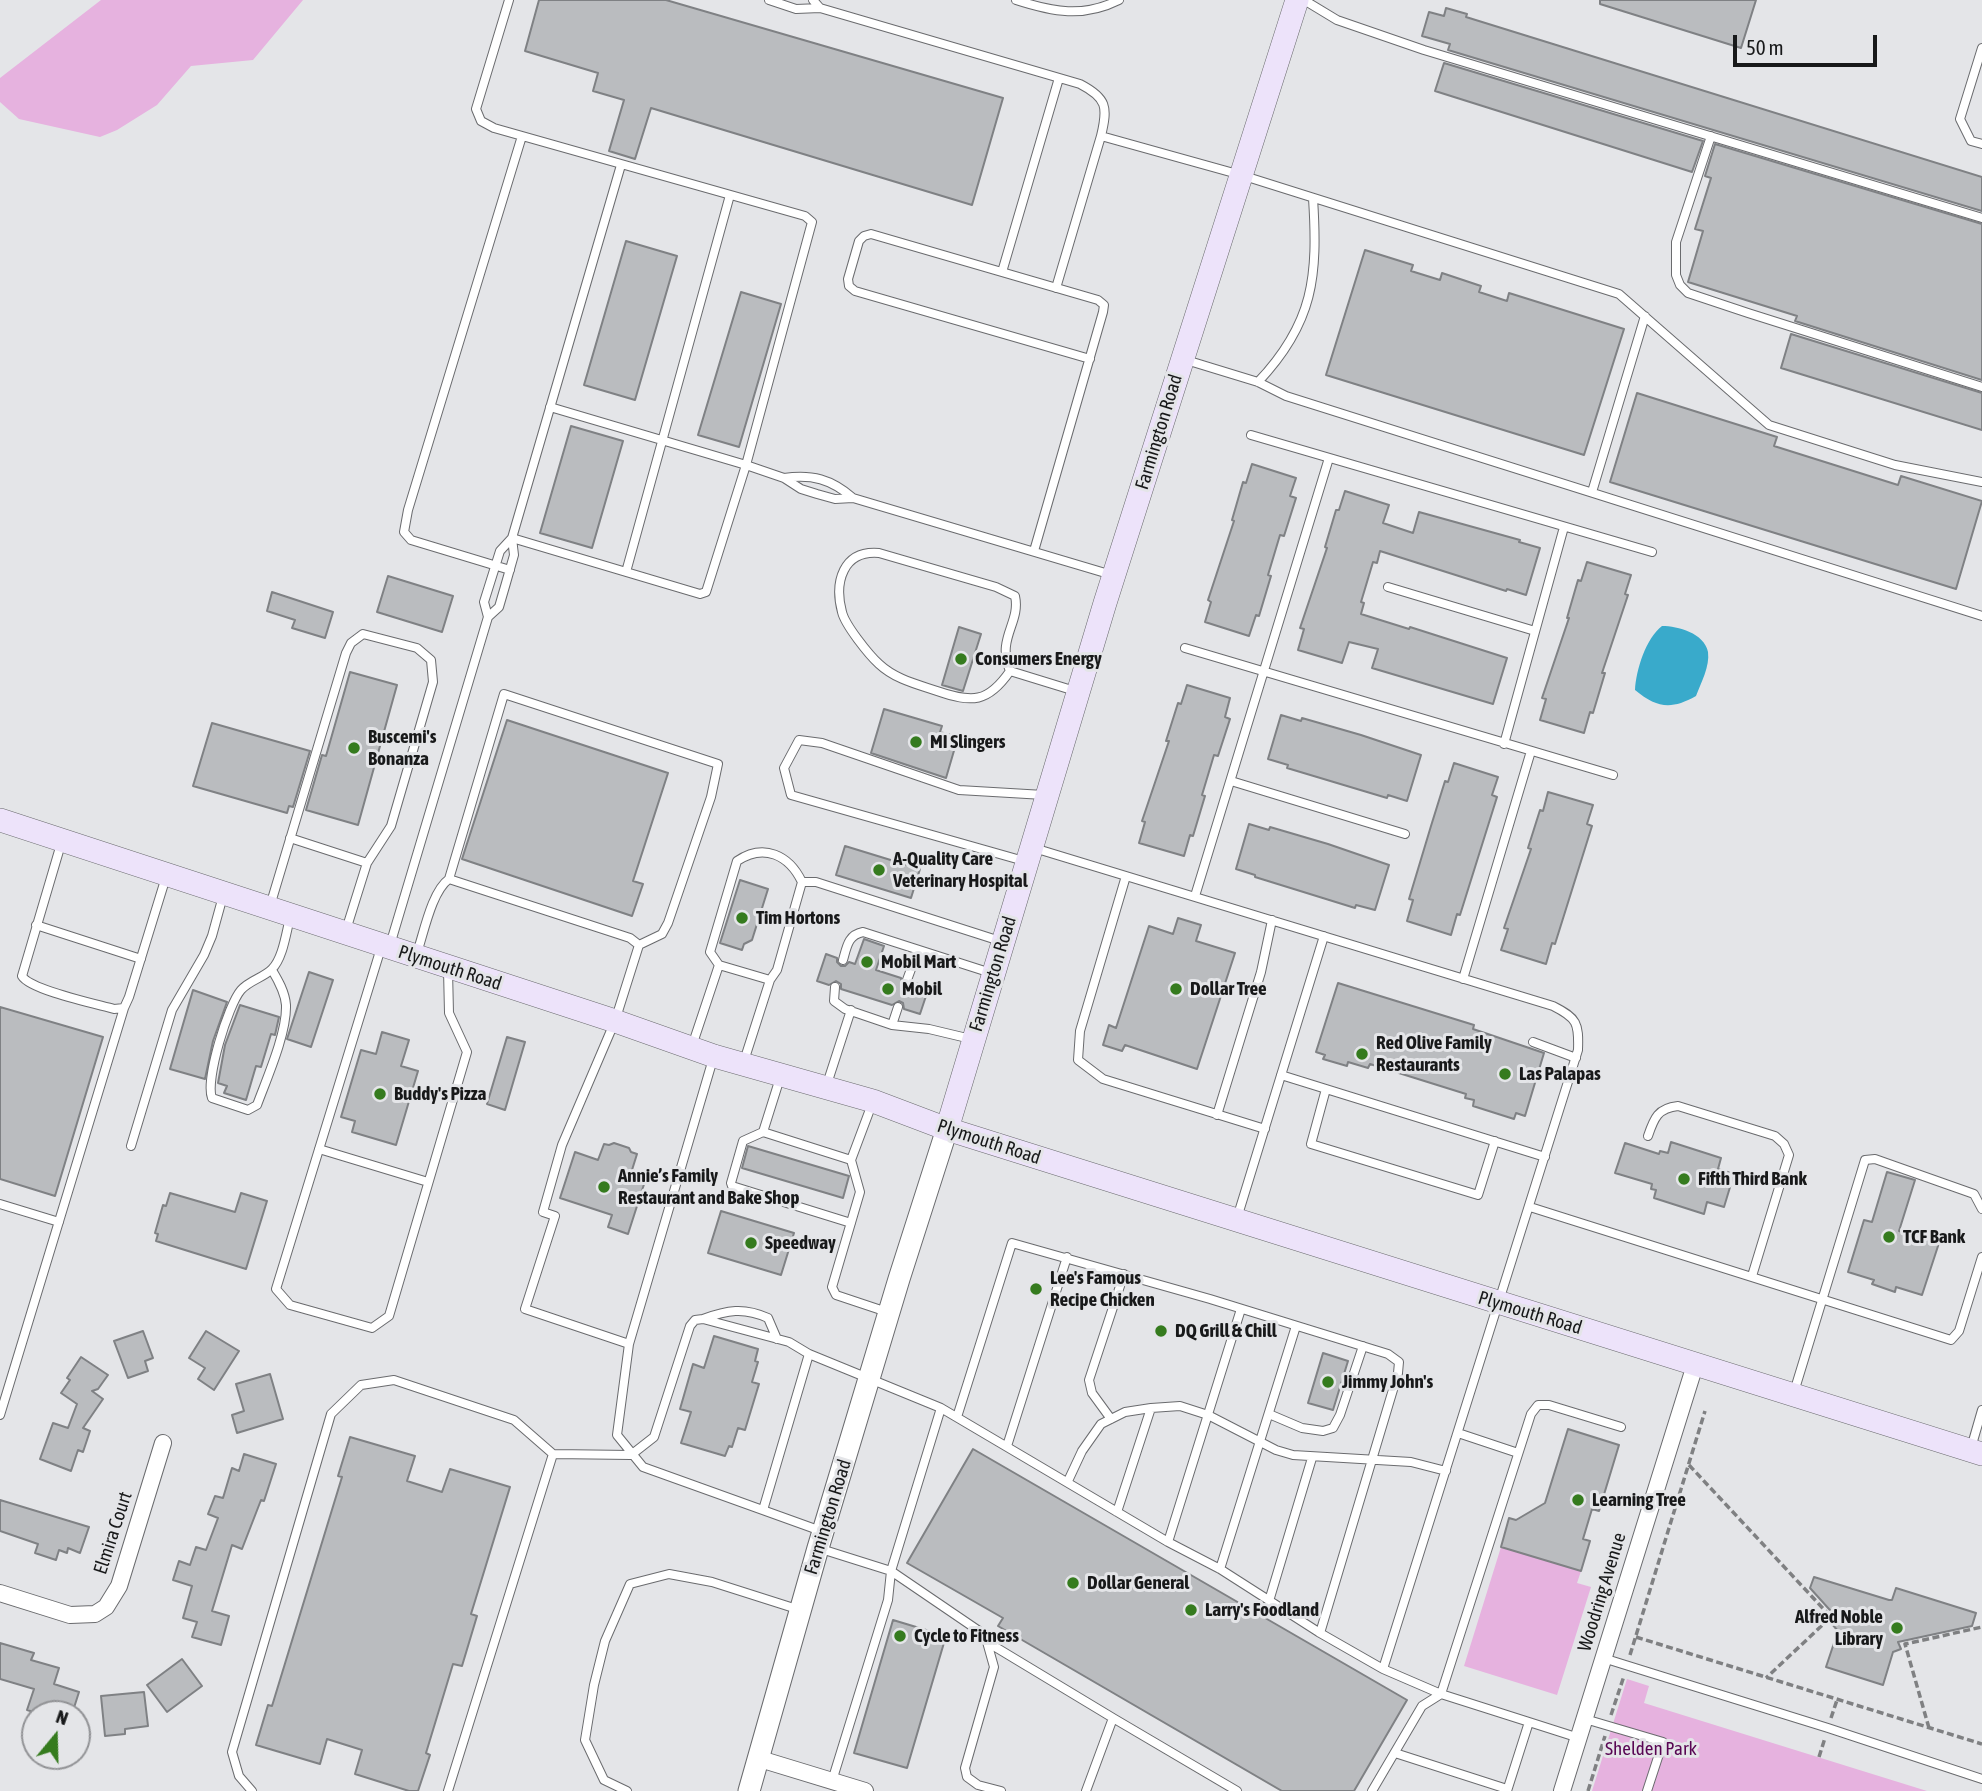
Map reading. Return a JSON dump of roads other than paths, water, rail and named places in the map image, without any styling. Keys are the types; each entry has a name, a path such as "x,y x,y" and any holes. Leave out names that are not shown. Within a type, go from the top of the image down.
{"main road":[{"name":"Farmington Road","path":"947,1129 1078,692 1297,0"},
{"name":"Plymouth Road","path":"0,820 615,1021 714,1056 873,1101 947,1129 1236,1221 1976,1452"}],"street":[{"name":"Farmington Road","path":"749,1791 888,1313 947,1129"},
{"name":"Woodring Avenue","path":"1562,1791 1695,1365"},
{"name":"Elmira Court","path":"0,1593 70,1615 95,1614 106,1607 119,1586 163,1443"},
{"path":"760,1759 865,1791"}],"lane":[{"path":"509,0 476,109 481,121 494,128 806,216 812,222 746,465 706,592 700,594 512,538"},
{"path":"769,0 796,9 820,8 1080,84 1100,97 1105,107 1101,136 1056,288"},
{"path":"813,0 820,8"},
{"path":"1016,0 1049,11 1079,12 1106,7 1119,0"},
{"path":"1304,0 1337,20 1424,50 1982,218"},
{"path":"1982,48 1960,119 1971,141 1982,144"},
{"path":"1002,272 1059,78"},
{"path":"510,570 411,540 404,532 450,368 522,136"},
{"path":"1101,136 1241,175 1619,293 1769,425 1895,466 1982,482"},
{"path":"1710,136 1676,242 1676,275 1680,285 1688,293 1982,387"},
{"path":"448,967 449,1013 467,1052 388,1316 372,1328 290,1305 275,1289 488,617 499,607 514,555 512,538 621,165"},
{"path":"626,572 730,195"},
{"path":"1258,382 1280,358 1295,333 1309,297 1315,262 1313,198"},
{"path":"1034,551 1090,359 1104,305 1098,300 871,234 859,241 848,279 849,286 855,290 1090,359"},
{"path":"1592,492 1645,316"},
{"path":"1182,359 1258,382 1286,396 1982,616"},
{"path":"550,407 746,465 826,497 853,498 1114,576"},
{"path":"1251,435 1652,552"},
{"path":"1195,896 1329,458"},
{"path":"784,478 805,475 839,486 853,498"},
{"path":"1504,744 1564,527"},
{"path":"488,617 484,602 500,551 512,538"},
{"path":"867,552 879,553 996,587 1015,596 1015,613 1005,644 1006,661 1010,671 999,687 985,697 976,699 954,697 892,674 867,650 842,614 839,588 846,566 851,560 867,552"},
{"path":"1388,587 1535,631"},
{"path":"272,970 281,986 286,1005 280,1040 257,1105 248,1110 212,1098 209,1091 211,1071 234,998 250,981 272,970 278,958 280,912 290,838 346,653 351,643 363,634 417,648 431,660 433,682 391,826 367,863 345,933"},
{"path":"1185,648 1264,674 1613,775"},
{"path":"1010,671 1078,692"},
{"path":"415,957 433,903 442,884 449,879 504,694 718,764 710,797 668,923 662,934 639,945 615,1021 562,1145 543,1212 555,1216 525,1309 629,1344"},
{"path":"1047,795 959,790 822,743 799,740 784,768 791,795 1126,876 1195,896 1553,1006 1570,1014 1579,1028 1576,1058 1383,1669"},
{"path":"1463,979 1531,751"},
{"path":"1231,781 1405,834"},
{"path":"290,838 367,863"},
{"path":"62,841 22,976 25,981 48,991 114,1009 124,1008"},
{"path":"743,1064 770,980 777,970 802,882 795,867 779,856 765,852 748,854 737,861 710,952 719,965 770,980"},
{"path":"0,1415 167,875"},
{"path":"1126,876 1080,1031 1077,1060 1103,1079 1265,1129"},
{"path":"449,879 630,938 639,945"},
{"path":"802,882 816,882 1003,942"},
{"path":"131,1146 172,1010 182,989 204,956 224,894"},
{"path":"1217,1115 1261,972 1272,920"},
{"path":"36,925 141,959"},
{"path":"843,960 848,940 863,932 994,974"},
{"path":"1236,1221 1324,936"},
{"path":"907,980 918,950"},
{"path":"692,1048 719,965"},
{"path":"835,987 834,1001 851,1010 892,1025 929,1029 974,1040"},
{"path":"892,1025 898,1007"},
{"path":"825,1088 851,1010"},
{"path":"1533,1042 1576,1058"},
{"path":"714,1056 629,1344 617,1436 643,1467 763,1510 821,1540 891,1571 985,1635 995,1667 965,1768 967,1777 978,1785 1000,1791"},
{"path":"763,1132 781,1075"},
{"path":"1281,1075 1545,1157"},
{"path":"1326,1089 1311,1144 1478,1195 1495,1141"},
{"path":"873,1101 851,1160 860,1192 832,1287 836,1295 888,1313"},
{"path":"1648,1136 1657,1112 1678,1105 1775,1136 1784,1144 1788,1154 1752,1276"},
{"path":"851,1160 763,1132 743,1141 732,1186 851,1223"},
{"path":"319,1149 428,1182"},
{"path":"1793,1395 1866,1160 1875,1159 1974,1194 1982,1209"},
{"path":"0,1204 59,1222"},
{"path":"1530,1207 1951,1340 1959,1331 1982,1257"},
{"path":"957,1417 1012,1242 1388,1354 1399,1362 1373,1459 1320,1633"},
{"path":"1007,1446 1067,1258"},
{"path":"1111,1419 1091,1393 1089,1380 1124,1274"},
{"path":"252,1791 239,1776 232,1752 331,1414 361,1385 394,1380 514,1420 553,1454 631,1455 654,1437 690,1326 695,1320 736,1309 753,1311 768,1318 777,1339"},
{"path":"1168,1542 1241,1309"},
{"path":"703,1319 789,1342 808,1354 941,1408 1168,1542 1220,1569 1320,1633 1383,1669 1441,1694 1578,1738"},
{"path":"1220,1569 1296,1326"},
{"path":"1269,1414 1302,1428 1323,1431 1333,1428 1340,1415 1363,1346"},
{"path":"763,1510 808,1354"},
{"path":"1373,1791 1422,1706 1441,1694 1531,1414 1538,1405 1549,1405 1620,1427"},
{"path":"1068,1481 1082,1451 1101,1424 1125,1412 1180,1406 1208,1415 1276,1450 1312,1458 1411,1462 1446,1471"},
{"path":"832,1781 888,1600 891,1571 941,1408"},
{"path":"1118,1512 1151,1408"},
{"path":"1976,1452 1982,1410"},
{"path":"1458,1433 1518,1453"},
{"path":"448,1791 553,1454"},
{"path":"1269,1601 1312,1458"},
{"path":"627,1791 604,1780 585,1740 605,1641 630,1584 669,1574 712,1582 800,1610"},
{"path":"987,1642 1237,1791"},
{"path":"1604,1658 1982,1779"},
{"path":"1086,1791 1113,1718"},
{"path":"1585,1719 1663,1742 1647,1791"},
{"path":"1395,1753 1507,1790 1529,1722"}],"water":[{"path":"1662,626 1683,629 1696,635 1706,645 1708,652 1706,669 1696,696 1672,705 1657,704 1635,690 1643,655 1651,638"}],"place":[{"name":"Consumers Energy","path":"961,659"},
{"name":"MI Slingers","path":"916,742"},
{"name":"Buscemi's Bonanza","path":"354,748"},
{"name":"A-Quality Care Veterinary Hospital","path":"879,870"},
{"name":"Tim Hortons","path":"742,918"},
{"name":"Mobil Mart","path":"867,962"},
{"name":"Mobil","path":"888,989"},
{"name":"Dollar Tree","path":"1176,989"},
{"name":"Red Olive Family Restaurants","path":"1362,1054"},
{"name":"Las Palapas","path":"1505,1074"},
{"name":"Buddy's Pizza","path":"380,1094"},
{"name":"Fifth Third Bank","path":"1684,1179"},
{"name":"Annie’s Family Restaurant and Bake Shop","path":"604,1187"},
{"name":"TCF Bank","path":"1889,1237"},
{"name":"Speedway","path":"751,1243"},
{"name":"Lee's Famous Recipe Chicken","path":"1036,1289"},
{"name":"DQ Grill & Chill","path":"1161,1331"},
{"name":"Jimmy John's","path":"1328,1382"},
{"name":"Learning Tree","path":"1578,1500"},
{"name":"Dollar General","path":"1073,1583"},
{"name":"Larry's Foodland","path":"1191,1610"},
{"name":"Alfred Noble Library","path":"1897,1628"},
{"name":"Cycle to Fitness","path":"900,1636"}],"park label":[{"name":"Shelden Park","path":"1651,1749"}]}
